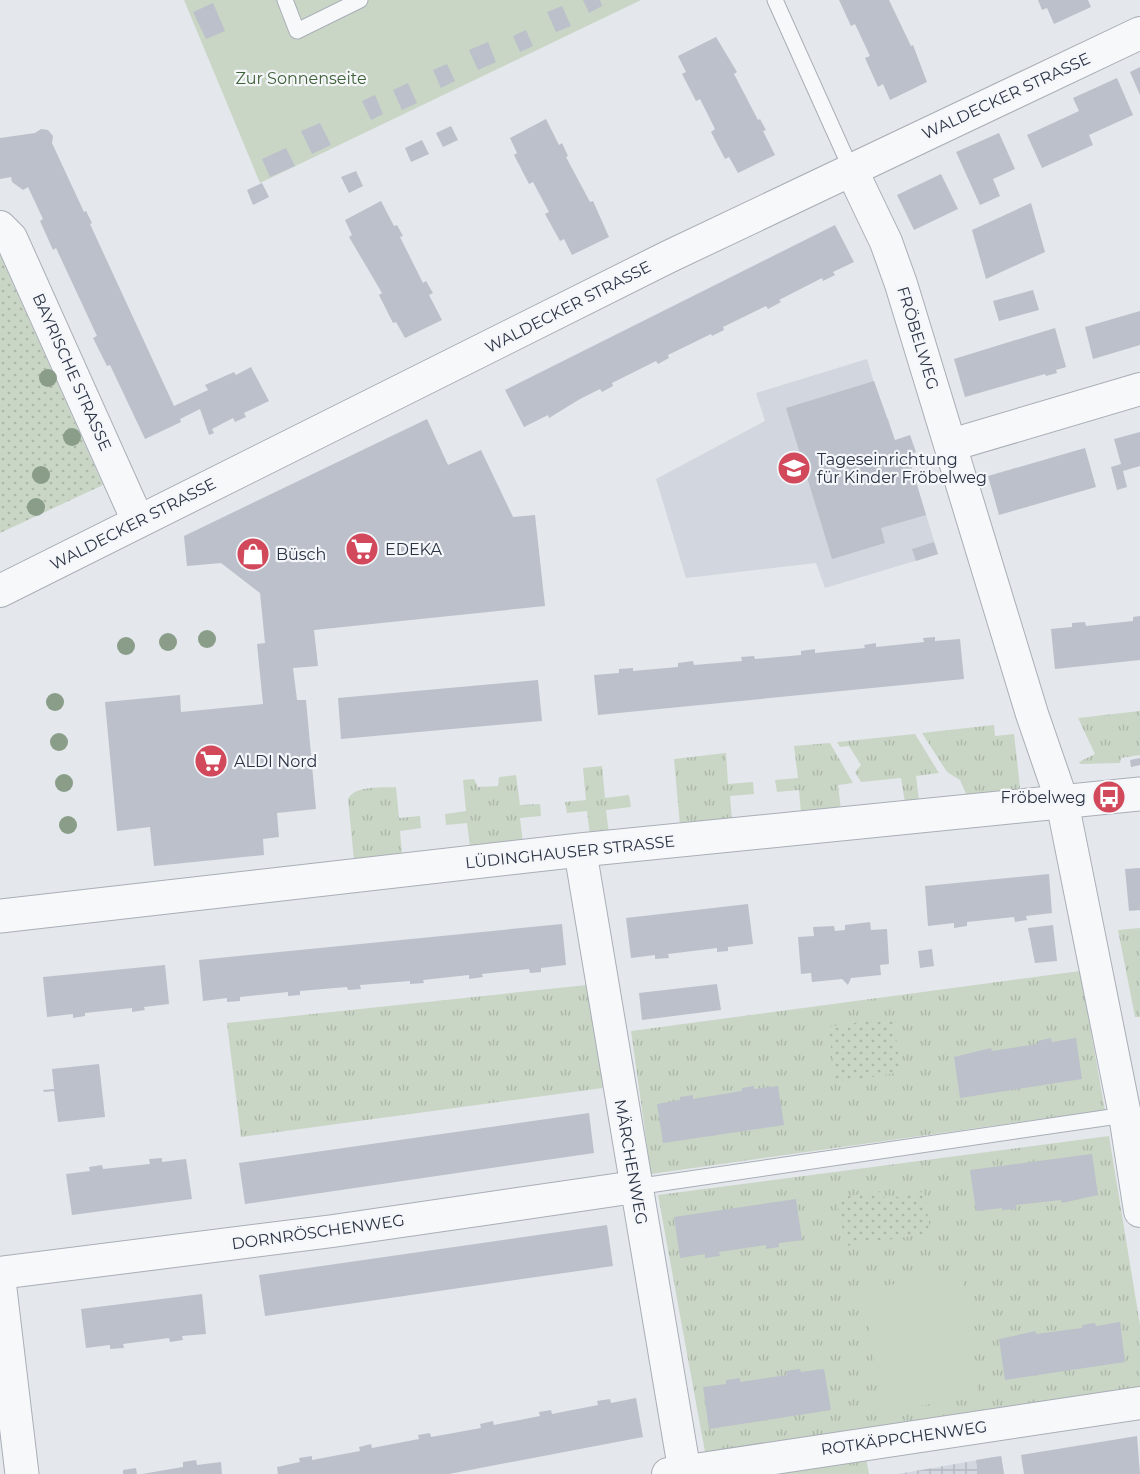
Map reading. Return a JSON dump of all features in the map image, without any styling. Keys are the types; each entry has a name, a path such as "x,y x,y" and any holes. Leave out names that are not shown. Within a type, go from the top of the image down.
{"street":[{"name":"WALDECKER STRASSE","path":"0,591 668,257 1140,33"},
{"name":"FRÖBELWEG","path":"851,169 886,242 901,284 1032,714 1062,801 1133,1115 1140,1211"},
{"name":"BAYRISCHE STRASSE","path":"0,227 11,238 138,521"},
{"path":"951,445 1140,389"},
{"name":"LÜDINGHAUSER STRASSE","path":"0,916 580,850 1140,794"},
{"name":"MÄRCHENWEG","path":"580,850 679,1473"},
{"name":"DORNRÖSCHENWEG","path":"0,1273 333,1231 635,1187"},
{"path":"0,1289 22,1474"},
{"name":"ROTKÄPPCHENWEG","path":"679,1473 1140,1403"}],"lane":[{"path":"285,0 297,31 360,0"},
{"path":"775,0 851,169"},
{"path":"635,1187 1133,1115"}],"shaded area":[{"name":"Tageseinrichtung für Kinder Fröbelweg","path":"867,359 885,419 888,418 896,445 908,455 938,554 825,588 816,563 686,578 656,479 765,421 756,393"},
{"path":"1001,1456 1004,1474 898,1474"}],"green space":[{"name":"Zur Sonnenseite","path":"184,0 641,0 260,183"},
{"path":"0,255 103,485 0,533"},
{"path":"1140,711 1140,755 1121,758 1120,763 1080,764 1079,762 1095,754 1078,718"},
{"path":"994,725 995,736 1014,734 1020,787 1018,791 967,796 960,780 947,772 922,733"},
{"path":"915,734 939,773 916,776 919,801 905,803 901,778 861,782 855,772 861,765 849,746 840,747 837,742"},
{"path":"830,743 853,783 838,785 841,810 801,813 799,790 777,792 775,780 798,778 794,746"},
{"path":"726,753 728,784 753,782 754,794 730,796 732,820 680,826 674,759"},
{"path":"602,766 605,798 629,795 631,807 606,810 609,834 590,836 587,811 567,813 565,802 586,800 583,768"},
{"path":"516,775 520,805 540,804 541,816 520,818 523,843 470,847 467,823 446,825 445,814 466,811 463,780 474,779 478,787 498,786 499,777"},
{"path":"396,787 399,818 420,816 421,828 400,831 402,854 354,860 348,799 356,791 362,789"},
{"path":"1140,928 1140,1017 1135,1017 1118,930"},
{"path":"1080,971 1105,1110 651,1174 631,1031"},
{"path":"587,985 603,1088 241,1137 227,1023"},
{"path":"893,1017 901,1072 836,1083 828,1027"},
{"path":"1109,1136 1140,1325 1140,1402 705,1452 658,1195"},
{"path":"882,1191 885,1199 924,1192 930,1229 926,1234 846,1246 836,1198"},
{"path":"961,1274 979,1397 882,1411 864,1289"},
{"path":"866,1458 869,1474 753,1474"}],"building":[{"path":"583,0 600,0 602,6 589,13"},
{"path":"839,0 889,0 911,46 913,45 927,82 890,100 883,84 878,87 865,58 870,56 855,24 851,26"},
{"path":"1038,0 1088,0 1091,7 1054,24 1047,8 1042,10"},
{"path":"213,3 225,31 206,39 193,12"},
{"path":"562,6 571,26 556,32 547,12"},
{"path":"526,30 533,46 520,52 513,36"},
{"path":"716,37 737,72 734,74 758,120 760,119 766,130 763,131 775,155 738,173 729,157 725,159 711,132 715,129 700,99 696,101 682,74 686,72 678,56"},
{"path":"488,42 496,62 478,70 469,50"},
{"path":"447,64 455,81 441,88 433,70"},
{"path":"1140,67 1140,95 1130,72"},
{"path":"1117,78 1133,115 1089,135 1093,145 1042,168 1027,135 1079,111 1073,98"},
{"path":"408,83 417,103 402,110 393,90"},
{"path":"375,95 383,114 371,120 362,101"},
{"path":"546,119 559,145 562,143 568,156 566,157 590,202 593,201 609,237 572,255 564,239 560,241 545,214 549,212 533,182 529,184 514,155 517,153 510,138"},
{"path":"320,123 331,145 312,154 301,131"},
{"path":"451,126 458,140 443,147 436,133"},
{"path":"41,129 48,130 53,136 52,143 84,212 86,211 92,223 90,224 174,406 208,390 205,385 234,372 236,375 251,367 269,401 244,413 246,417 235,422 233,418 212,429 214,433 209,435 200,409 180,419 181,422 145,439 110,365 107,366 93,338 97,336 56,248 53,250 40,221 43,219 28,187 23,190 12,182 11,177 0,179 0,138 35,133"},
{"path":"999,133 1015,169 993,179 1000,196 980,205 956,152"},
{"path":"422,140 429,154 411,162 405,148"},
{"path":"286,148 295,166 270,177 262,159"},
{"path":"356,171 363,186 349,193 341,177"},
{"path":"941,174 958,209 914,230 897,195"},
{"path":"262,183 269,197 253,205 247,190"},
{"path":"381,201 394,226 397,225 403,236 400,237 423,283 426,281 433,293 429,295 442,320 405,338 396,322 393,323 379,295 382,293 349,237 352,235 345,220"},
{"path":"1031,203 1045,252 986,279 972,230"},
{"path":"835,225 854,262 833,272 835,275 823,281 822,278 779,300 781,302 768,309 766,306 723,327 724,330 712,336 711,334 668,355 669,358 658,364 656,361 612,383 613,386 602,392 600,389 549,418 548,415 524,427 505,390"},
{"path":"1033,290 1039,310 999,321 993,301"},
{"path":"1140,311 1140,345 1093,359 1085,327"},
{"path":"1055,328 1066,367 1056,370 1057,373 1046,376 1045,374 965,397 954,359"},
{"path":"874,381 895,440 910,435 916,452 908,455 926,515 881,528 885,543 832,559 786,408"},
{"name":"EDEKA","path":"427,419 448,465 481,450 513,517 535,515 545,606 314,630 318,666 293,668 297,700 306,700 316,809 277,813 279,837 263,839 264,855 154,866 150,827 117,831 105,702 180,695 181,712 263,704 257,644 265,643 260,593 221,563 187,566 184,536"},
{"path":"1140,432 1140,466 1123,471 1127,487 1117,490 1111,467 1121,464 1114,439"},
{"path":"1085,448 1096,487 999,515 988,476"},
{"path":"934,542 938,554 916,561 912,549"},
{"path":"1140,616 1140,660 1055,669 1051,629 1072,627 1072,623 1085,622 1086,626 1133,621 1133,617"},
{"path":"935,637 935,641 960,639 964,679 598,715 594,675 619,673 619,669 633,668 633,671 678,667 678,663 693,661 694,665 742,661 741,657 754,656 755,659 801,655 801,651 815,649 815,653 865,648 864,645 876,643 876,647 924,642 923,638"},
{"path":"538,680 542,721 341,739 338,698"},
{"path":"1140,758 1140,765 1131,767 1130,760"},
{"path":"1140,868 1140,910 1129,911 1125,869"},
{"path":"1049,874 1052,913 1026,916 1027,920 1015,922 1014,917 967,922 967,926 954,928 954,923 928,926 925,886"},
{"path":"748,904 753,944 728,947 728,951 717,952 717,948 668,954 669,958 655,959 655,955 631,958 626,918"},
{"path":"870,922 871,930 887,929 889,964 880,965 881,975 851,978 848,985 842,979 812,982 811,973 801,974 798,937 814,936 813,927 834,926 835,931 845,930 845,925"},
{"path":"562,924 566,965 541,968 541,972 530,973 529,969 482,974 483,977 469,979 469,975 423,980 424,983 410,984 410,981 360,985 361,989 348,990 347,987 300,991 300,995 288,996 288,992 240,997 240,1001 227,1002 227,998 203,1001 199,960"},
{"path":"1053,925 1057,961 1035,963 1028,928"},
{"path":"932,949 934,966 920,968 918,951"},
{"path":"165,965 169,1004 144,1007 145,1010 132,1012 132,1008 85,1013 85,1016 73,1018 73,1014 47,1017 43,977"},
{"path":"717,984 721,1010 642,1020 639,993"},
{"path":"1051,1038 1052,1042 1076,1038 1082,1079 960,1098 954,1057 991,1048 992,1051 1038,1044 1038,1041"},
{"path":"99,1064 105,1117 58,1122 54,1091 44,1092 43,1090 54,1089 52,1069"},
{"path":"754,1086 754,1089 778,1086 784,1125 663,1143 657,1104 693,1095 693,1099 742,1091 742,1088"},
{"path":"589,1113 594,1153 245,1204 239,1163"},
{"path":"1092,1154 1098,1195 1062,1203 1061,1200 1016,1205 1016,1209 976,1211 970,1170"},
{"path":"162,1158 162,1162 186,1159 192,1199 72,1215 66,1174 90,1171 89,1167 102,1165 103,1169 150,1164 149,1159"},
{"path":"796,1199 802,1240 779,1243 779,1247 766,1249 766,1245 719,1252 720,1256 705,1258 705,1254 680,1258 674,1217"},
{"path":"607,1225 613,1266 265,1316 259,1275"},
{"path":"202,1294 206,1334 182,1336 183,1340 170,1342 169,1338 123,1344 124,1348 110,1349 110,1345 86,1348 81,1309"},
{"path":"1120,1322 1125,1362 1005,1380 999,1339 1036,1331 1036,1334 1082,1328 1082,1325 1095,1323 1096,1326"},
{"path":"800,1369 801,1372 824,1369 831,1410 709,1429 703,1387 726,1384 726,1380 740,1378 740,1382 787,1375 786,1371"},
{"path":"636,1398 643,1437 449,1474 278,1474 277,1467 300,1462 299,1458 312,1456 312,1460 360,1451 359,1447 371,1444 372,1448 419,1439 418,1435 430,1433 431,1437 481,1428 480,1424 493,1421 494,1425 540,1416 539,1412 551,1410 552,1414 598,1405 597,1401 610,1399 611,1403"},
{"path":"1137,1436 1140,1474 1024,1474 1021,1455"},
{"path":"1001,1456 1004,1474 978,1474 976,1460"},
{"path":"196,1460 197,1465 221,1462 222,1474 142,1474 183,1467 183,1462"},
{"path":"136,1468 137,1474 123,1474 123,1470"}],"place":[{"name":"Tageseinrichtung für Kinder Fröbelweg","path":"794,468"},
{"name":"EDEKA","path":"362,549"},
{"name":"Büsch","path":"253,554"},
{"name":"ALDI Nord","path":"211,761"},
{"name":"Fröbelweg","path":"1109,797"}]}
